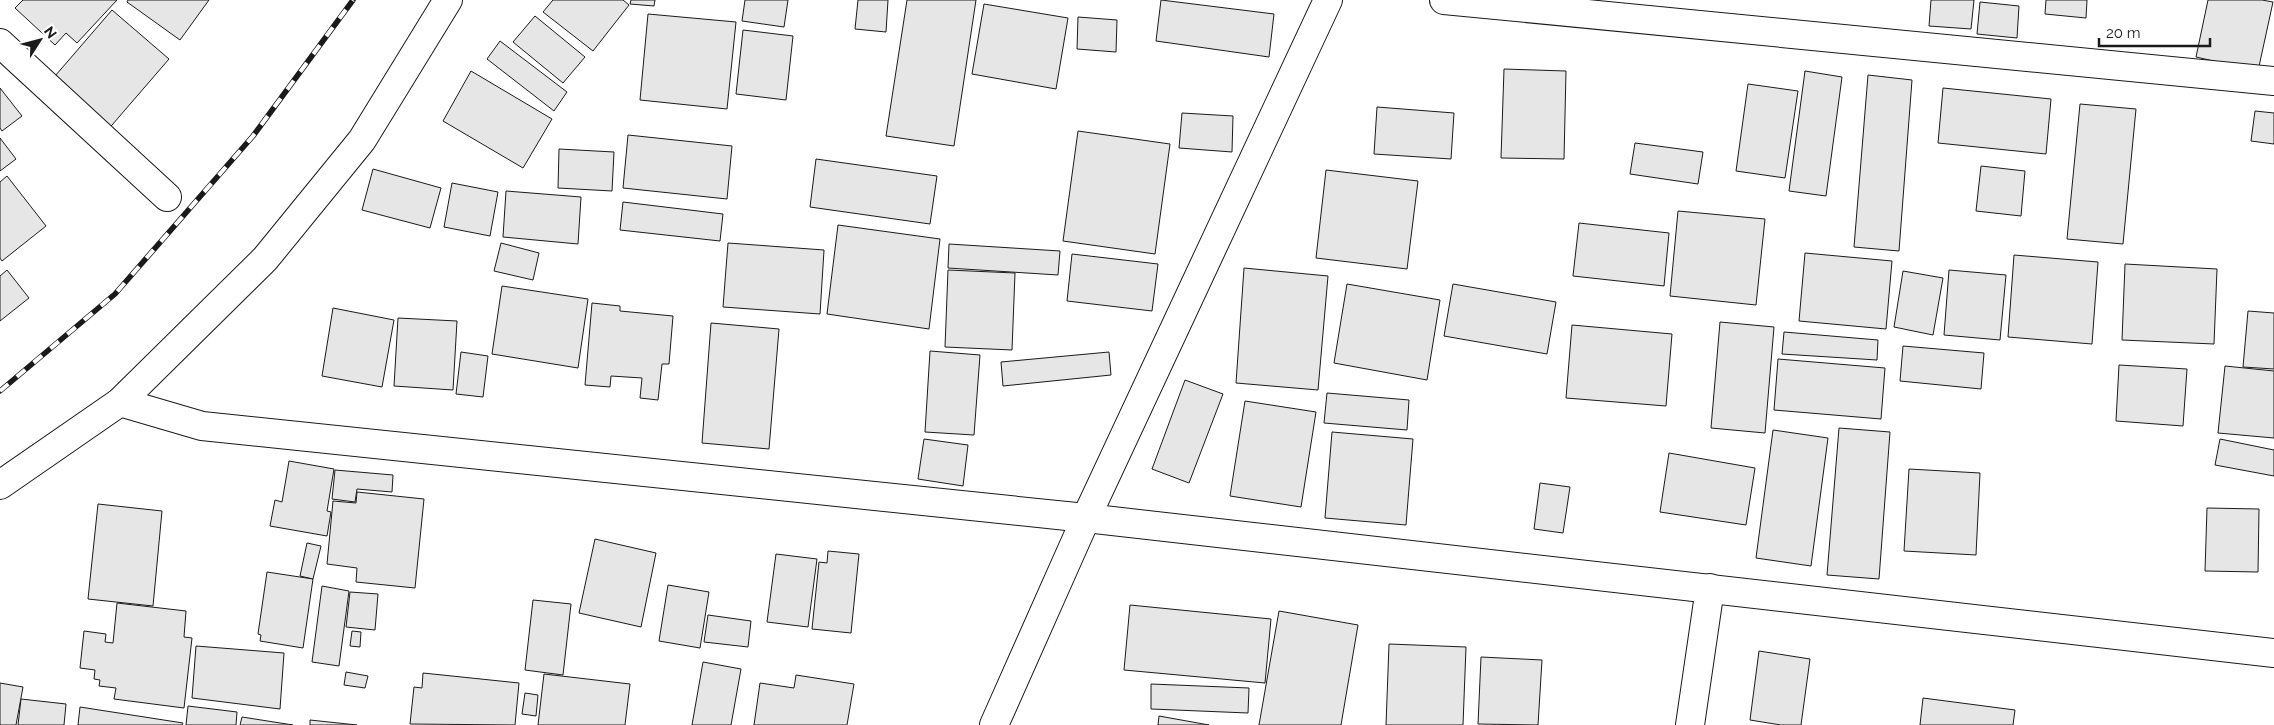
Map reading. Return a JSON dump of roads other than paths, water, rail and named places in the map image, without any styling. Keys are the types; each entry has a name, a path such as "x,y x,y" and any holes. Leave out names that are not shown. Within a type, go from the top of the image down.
{"street":[{"path":"0,485 120,402 264,259 362,140 448,0"},
{"path":"994,725 1086,518 1328,0"},
{"path":"1444,0 2274,81"},
{"path":"0,43 167,197"},
{"path":"120,402 202,426 1086,518 2274,653"},
{"path":"1690,725 1710,588"}],"railway":[{"path":"0,391 115,294 253,136 353,0"}]}
